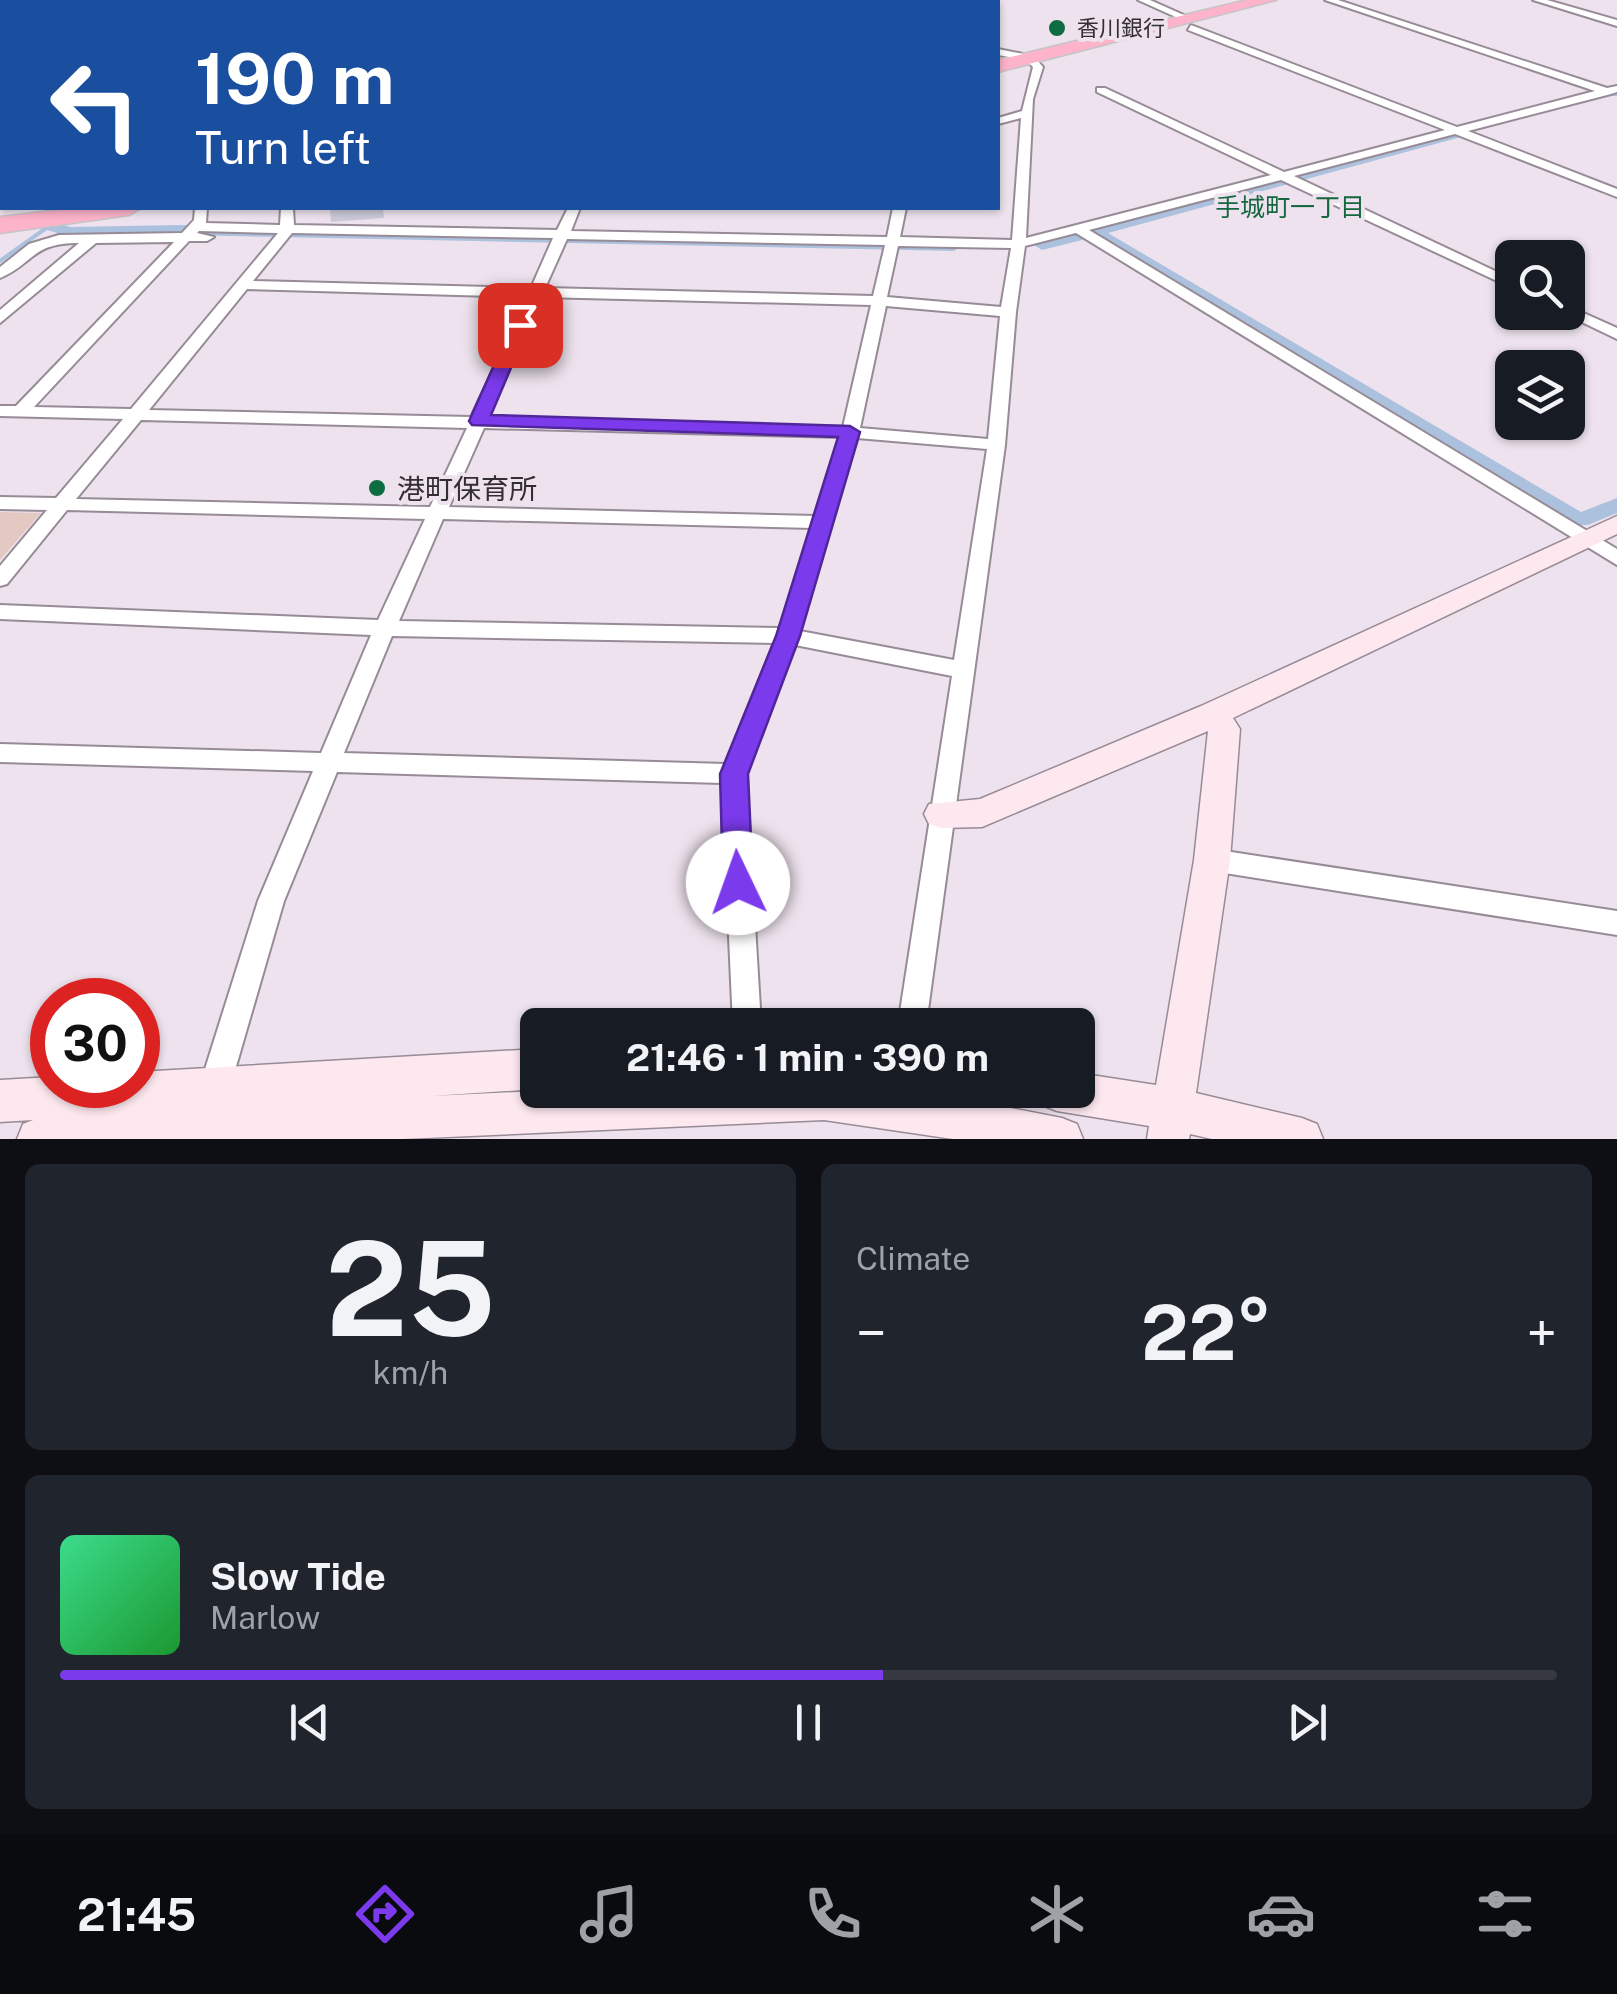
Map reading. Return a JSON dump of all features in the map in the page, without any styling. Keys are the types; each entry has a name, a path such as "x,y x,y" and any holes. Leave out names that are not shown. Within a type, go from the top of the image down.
{"highway":[{"path":"1007,58 1186,22 1245,0"},
{"path":"1007,58 1268,0"},
{"path":"10,220 74,211"}],"street":[{"path":"1142,0 1186,22 1617,193"},
{"path":"1328,0 1613,92"},
{"path":"1537,0 1617,22"},
{"path":"914,1008 996,444 1018,248 1027,113 1038,67 1007,58"},
{"path":"1100,90 1495,276"},
{"path":"0,274 45,242 190,231 1018,248 1453,130 1613,92"},
{"path":"1000,120 1027,113"},
{"path":"21,411 201,221 201,210"},
{"path":"0,579 284,235 286,210"},
{"path":"206,1118 271,901 385,628 573,210"},
{"path":"746,1008 734,774 788,636 824,522 850,432 900,210"},
{"path":"1080,230 1617,558"},
{"path":"0,318 92,238"},
{"path":"243,285 880,301 1008,312"},
{"path":"1585,318 1617,334"},
{"path":"0,411 850,432 996,444"},
{"path":"0,503 824,522"},
{"path":"941,814 982,813 1212,714 1617,524"},
{"path":"0,612 385,628 788,636 963,670"},
{"path":"1170,1124 1212,860 1224,730 1212,714"},
{"path":"0,754 734,774"},
{"path":"1212,860 1617,923"},
{"path":"38,1139 520,1072"},
{"path":"0,1101 206,1118 824,1099 902,1123 1062,1139"},
{"path":"1095,1101 1170,1124 1302,1139"}],"shaded area":[{"path":"0,512 41,513 0,560"}],"building":[{"path":"330,210 383,210 384,218 331,222"}],"waterway":[{"path":"1291,178 1456,134"},
{"path":"1284,180 1095,232 1580,520 1617,505"},
{"path":"0,261 49,226 53,210"},
{"path":"49,226 70,232 182,230 954,246"},
{"path":"1042,245 1077,237"}],"place":[{"name":"香川銀行","path":"1057,28"},
{"name":"港町保育所","path":"377,488"}],"district":[{"name":"手城町一丁目","path":"1290,207"}],"route":[{"path":"520,325 478,421 850,432 788,636 734,774 738,883"}]}
